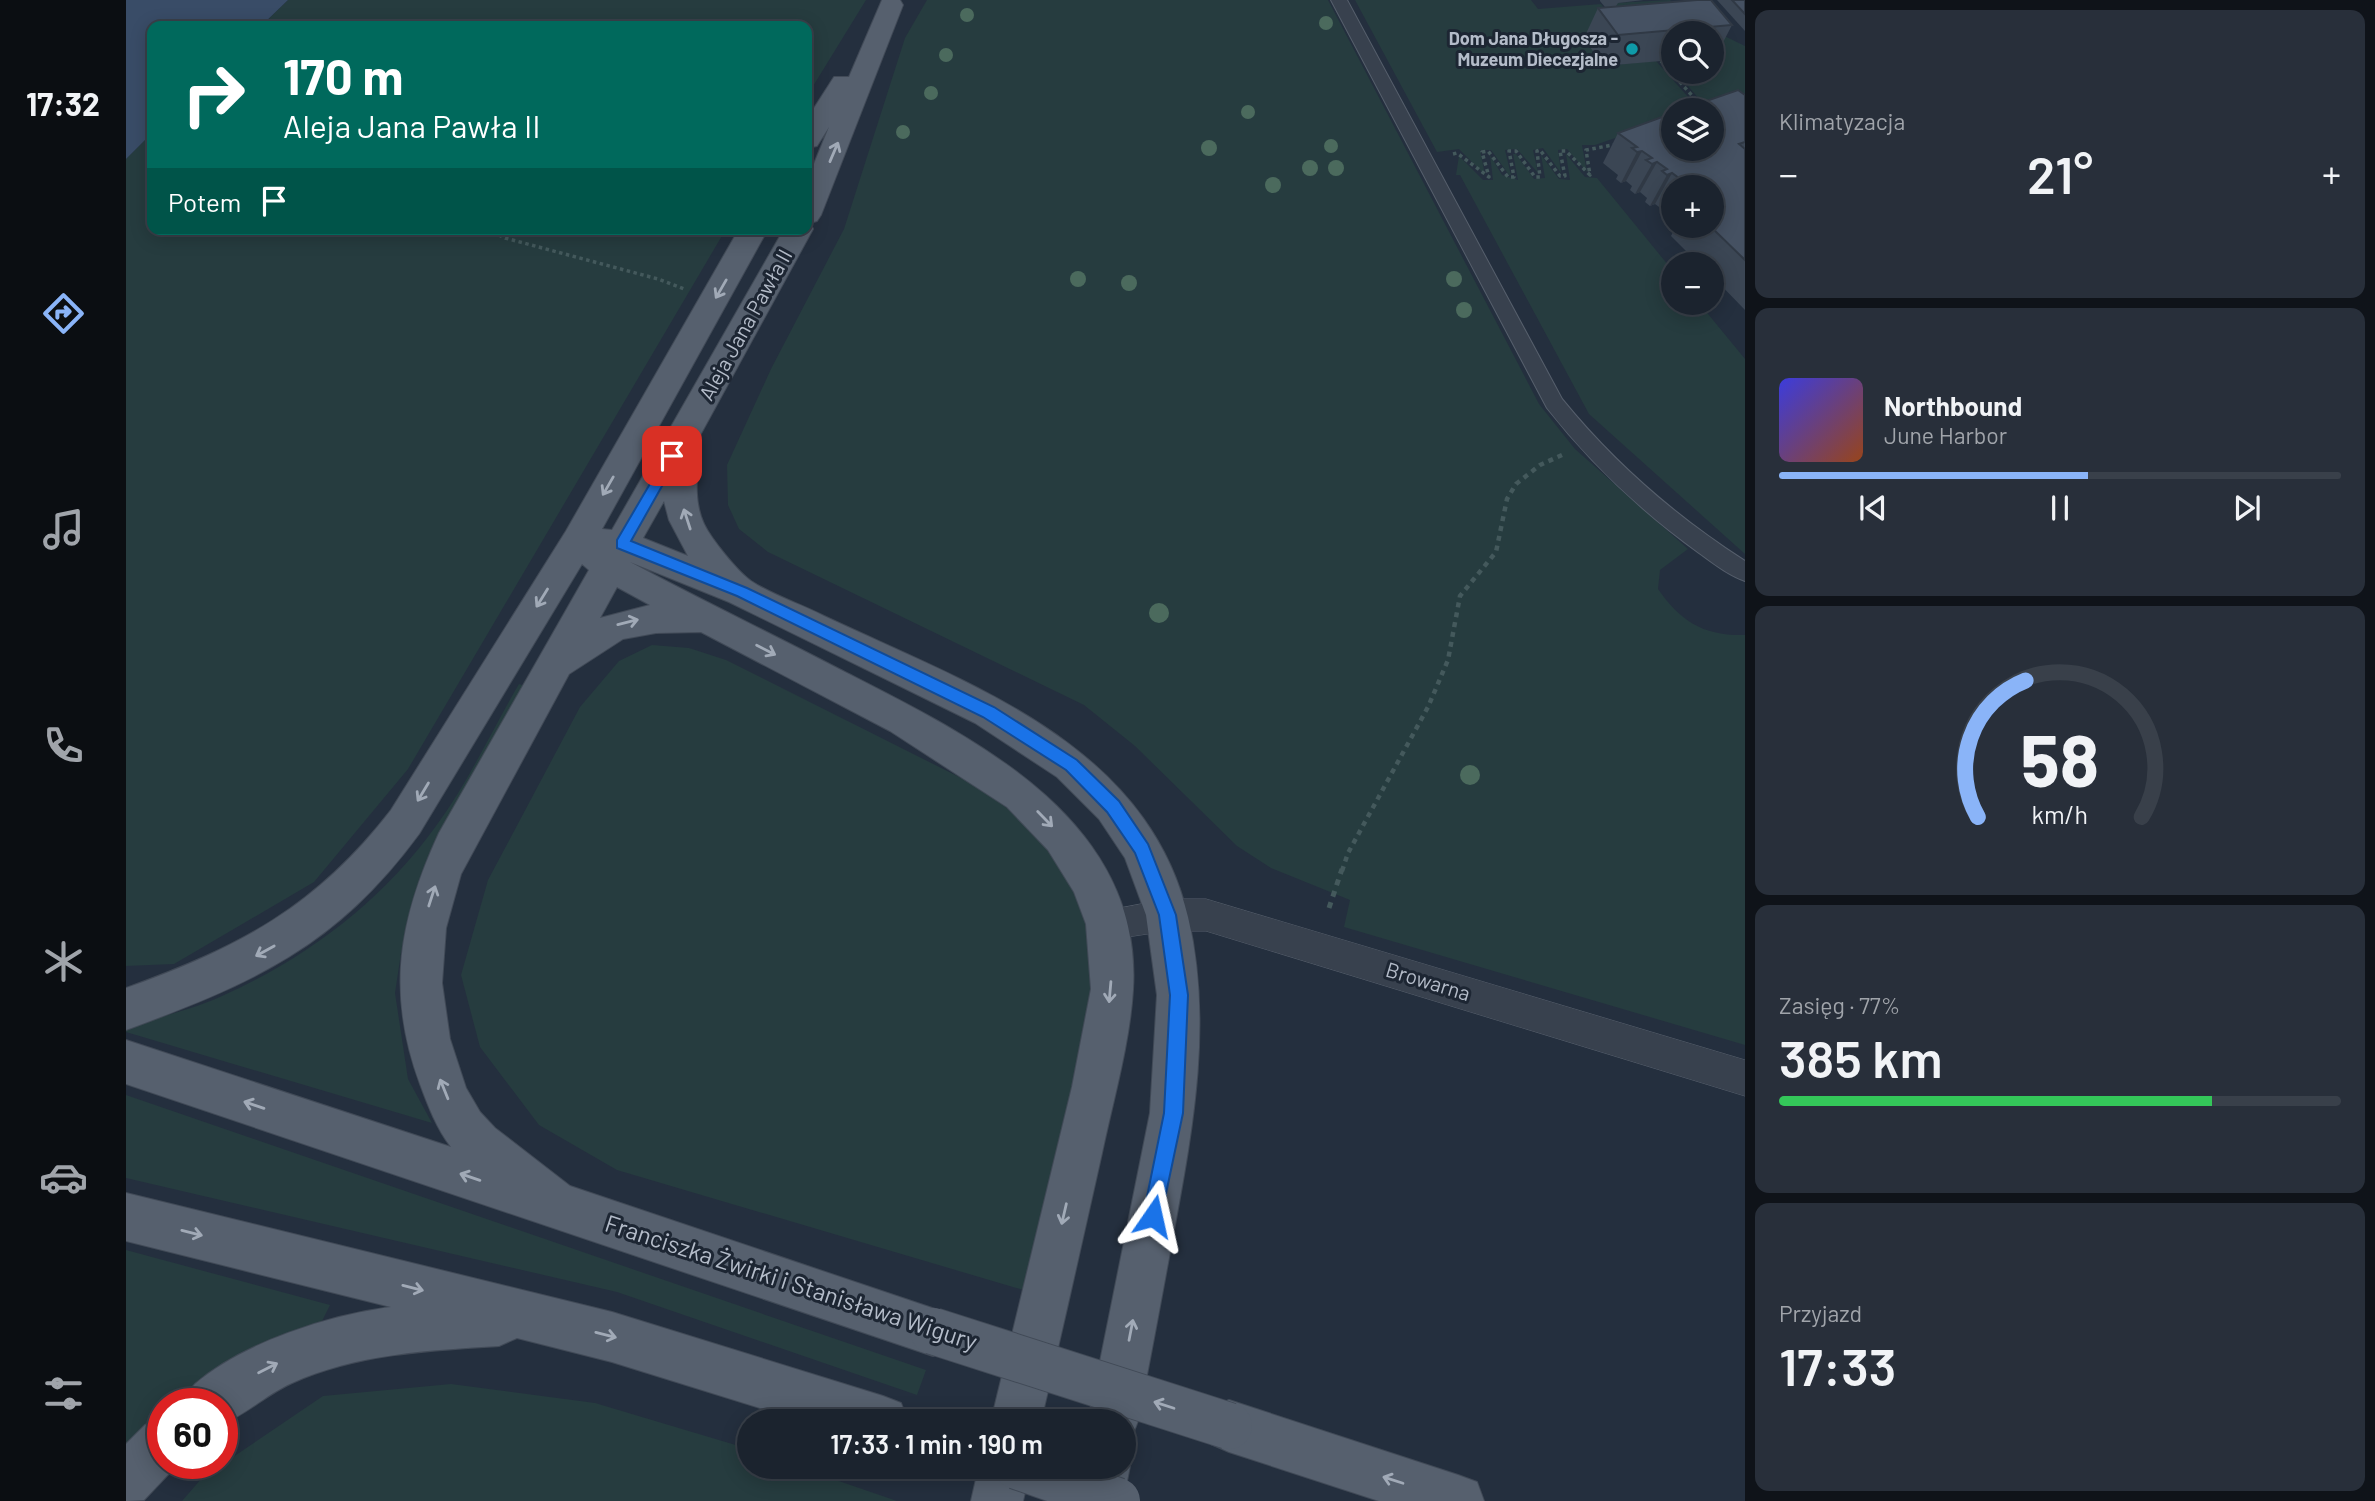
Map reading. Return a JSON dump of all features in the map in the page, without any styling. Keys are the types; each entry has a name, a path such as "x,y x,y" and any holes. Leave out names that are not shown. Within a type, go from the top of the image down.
{"main road":[{"path":"812,133 893,2"},
{"path":"812,203 893,2"},
{"name":"Aleja Jana Pawła II","path":"135,1004 219,975 279,943 324,912 376,862 405,822 578,540 751,235"},
{"name":"Aleja Jana Pawła II","path":"558,1206 470,1135 450,1102 425,1028 419,963 426,912 442,869 796,235"},
{"path":"685,434 680,495 688,524 701,551 742,592"},
{"path":"578,540 615,555 742,592 988,712 1071,765 1113,807 1142,849 1167,915 1179,995 1173,1113 1115,1409"},
{"path":"615,555 705,619 903,720 1021,795 1062,836 1091,883 1107,924 1112,989 1094,1087 1019,1409"},
{"path":"551,671 585,643 628,620 705,619"},
{"name":"Franciszka Żwirki i Stanisława Wigury","path":"126,1062 933,1331 1458,1501"},
{"path":"126,1217 674,1354 846,1409"},
{"path":"235,1388 271,1365 339,1340 448,1324 540,1319"},
{"path":"126,1482 147,1460"},
{"path":"997,1501 1002,1479"},
{"path":"1054,1479 1117,1501"},
{"path":"1097,1501 1101,1479"}],"street":[{"path":"1339,0 1554,403 1586,445 1659,511 1745,572"},
{"name":"Browarna","path":"1107,924 1167,915 1206,915 1745,1078"}],"path":[{"path":"1682,84 1694,98"},
{"path":"1452,165 1452,154 1457,153 1489,177 1482,152 1488,151 1508,177 1514,177 1508,151 1516,151 1535,177 1540,177 1537,151 1540,150 1560,176 1565,176 1560,151 1566,151 1590,175 1586,150 1619,144"},
{"path":"499,235 658,279 714,300"},
{"path":"1329,908 1348,853 1429,707 1448,660 1460,596 1496,552 1507,499 1516,484 1540,465 1586,445"}],"green space":[{"path":"288,0 866,0 812,88 812,21 266,21"},
{"path":"927,0 1328,0 1539,404 1575,449 1688,549 1660,570 1658,589 1676,610 1695,625 1717,633 1745,635 1745,1045 1344,927 1350,900 1271,868 1237,846 1135,746 1084,705 768,552 739,529 728,505 727,465 771,369 844,229 905,38"},
{"path":"1355,0 1531,0 1538,9 1601,4 1604,8 1615,7 1613,3 1670,0 1688,21 1661,21 1661,32 1585,38 1603,66 1656,61 1661,67 1661,84 1677,84 1689,98 1661,98 1661,122 1595,145 1582,145 1587,172 1567,149 1558,150 1561,173 1543,148 1533,150 1538,173 1517,149 1505,150 1511,175 1491,150 1480,150 1485,175 1459,149 1437,152"},
{"path":"1724,36 1745,46 1745,93 1724,101 1724,98 1698,98 1686,84 1724,84"},
{"path":"147,138 147,235 722,235 408,769 314,882 174,964 126,966 126,159"},
{"path":"1513,154 1516,154 1534,179 1545,178 1541,155 1559,179 1570,180 1566,154 1585,177 1597,178 1661,256 1661,315 1709,315 1745,359 1745,554 1589,414 1460,175 1456,175 1459,156 1483,180 1493,180 1490,155 1502,175 1518,180"},
{"path":"652,645 689,648 726,660 977,786 1050,840 1092,928 1091,1024 1030,1292 617,1170 539,1125 480,1047 461,975 488,880 580,707 619,661"},
{"path":"519,684 531,688 426,872 401,953 395,993 408,1079 432,1123 126,1032 126,1027 199,1005 253,981 313,946 367,903 414,854 448,809"},
{"path":"126,1095 926,1370 917,1395 617,1292 126,1178"},
{"path":"126,1250 330,1305 321,1323 227,1366 196,1388 147,1388 147,1429 126,1449"},
{"path":"451,1384 595,1403 737,1445 737,1479 833,1479 897,1501 182,1501 201,1479 238,1479 238,1454 323,1396"}],"water":[{"path":"126,0 288,0 266,21 147,21 147,138 126,159"}],"building":[{"path":"1711,0 1732,25 1724,26 1724,21 1661,21 1661,31 1618,35 1598,8"},
{"path":"1732,0 1745,0 1745,14"},
{"path":"1738,90 1745,95 1745,142 1739,144 1745,149 1745,260 1722,238 1724,175 1667,175 1662,171 1667,169 1657,162 1652,164 1646,160 1652,158 1642,151 1637,152 1632,148 1637,147 1618,133 1661,117 1661,161 1724,161 1724,98 1715,98"}],"place":[{"name":"Dom Jana Długosza - Muzeum Diecezjalne","path":"1632,49"}],"route":[{"path":"672,456 622,544 742,592 988,712 1071,765 1113,807 1142,849 1167,915 1179,995 1173,1113 1153,1216"}]}
